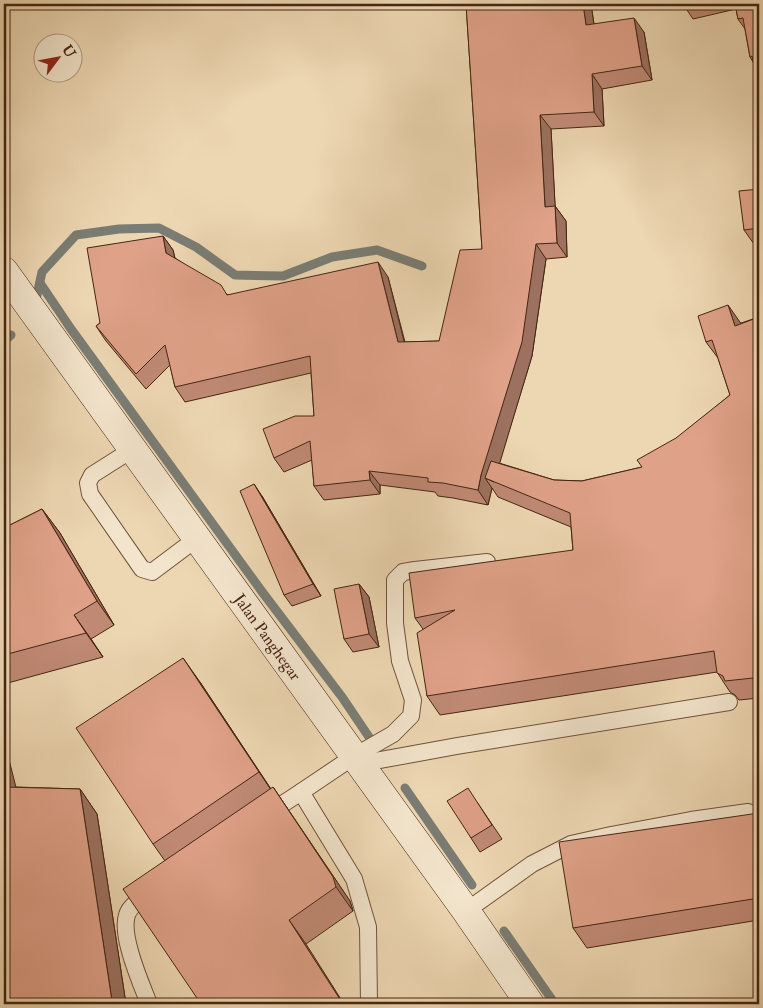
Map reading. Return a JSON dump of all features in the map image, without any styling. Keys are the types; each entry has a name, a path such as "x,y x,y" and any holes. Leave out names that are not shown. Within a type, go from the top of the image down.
{"street":[{"name":"Jalan Panghegar","path":"4,272 466,911 530,1004"}],"lane":[{"path":"133,449 92,475 88,483 90,494 142,570 152,572 196,540"},
{"path":"256,822 301,792 356,760 393,734 412,716 413,700 400,661 396,632 395,580 403,572 487,562"},
{"path":"356,760 457,746 729,702"},
{"path":"301,792 354,879 368,927 369,1004"},
{"path":"466,911 532,864 571,844 647,828 748,812"},
{"path":"149,1004 126,938 127,915 134,905 164,884"}],"building":[{"path":"466,4 583,4 586,25 634,18 642,66 592,74 594,112 540,115 545,207 555,206 557,243 536,244 522,342 478,490 428,482 428,478 369,471 370,480 314,486 310,441 274,458 263,429 295,416 314,416 310,356 175,387 165,345 136,374 96,326 100,323 87,248 163,236 166,253 221,285 227,295 378,262 398,342 439,341 460,250 482,249"},
{"path":"735,4 759,4 759,89 752,56 750,57 743,18 738,19"},
{"path":"759,189 759,228 744,230 739,191"},
{"path":"728,305 735,326 759,317 759,688 755,688 753,678 725,681 723,676 717,673 714,651 427,696 417,633 455,610 415,618 409,573 573,550 570,513 485,478 491,461 554,480 582,481 642,467 637,460 676,438 730,395 712,340 706,342 698,316"},
{"path":"254,484 313,584 284,595 240,491"},
{"path":"42,509 97,601 74,615 86,633 4,655 4,528"},
{"path":"359,584 369,634 344,639 334,589"},
{"path":"183,658 259,772 153,844 76,728"},
{"path":"759,752 759,786 754,753"},
{"path":"4,781 5,787 80,789 112,1001 93,1004 4,1004"},
{"path":"273,787 333,877 336,887 289,920 343,1004 201,1004 123,889"},
{"path":"468,788 492,825 471,838 447,801"},
{"path":"759,813 759,898 573,928 559,842"}],"waterway":[{"path":"37,295 42,272 76,235 119,229 159,228 196,247 235,275 283,276 332,257 377,250 422,266"},
{"path":"40,283 71,329 263,593 342,697 369,737"},
{"path":"4,341 11,335"},
{"path":"405,788 472,885"},
{"path":"504,931 555,1004"}]}
